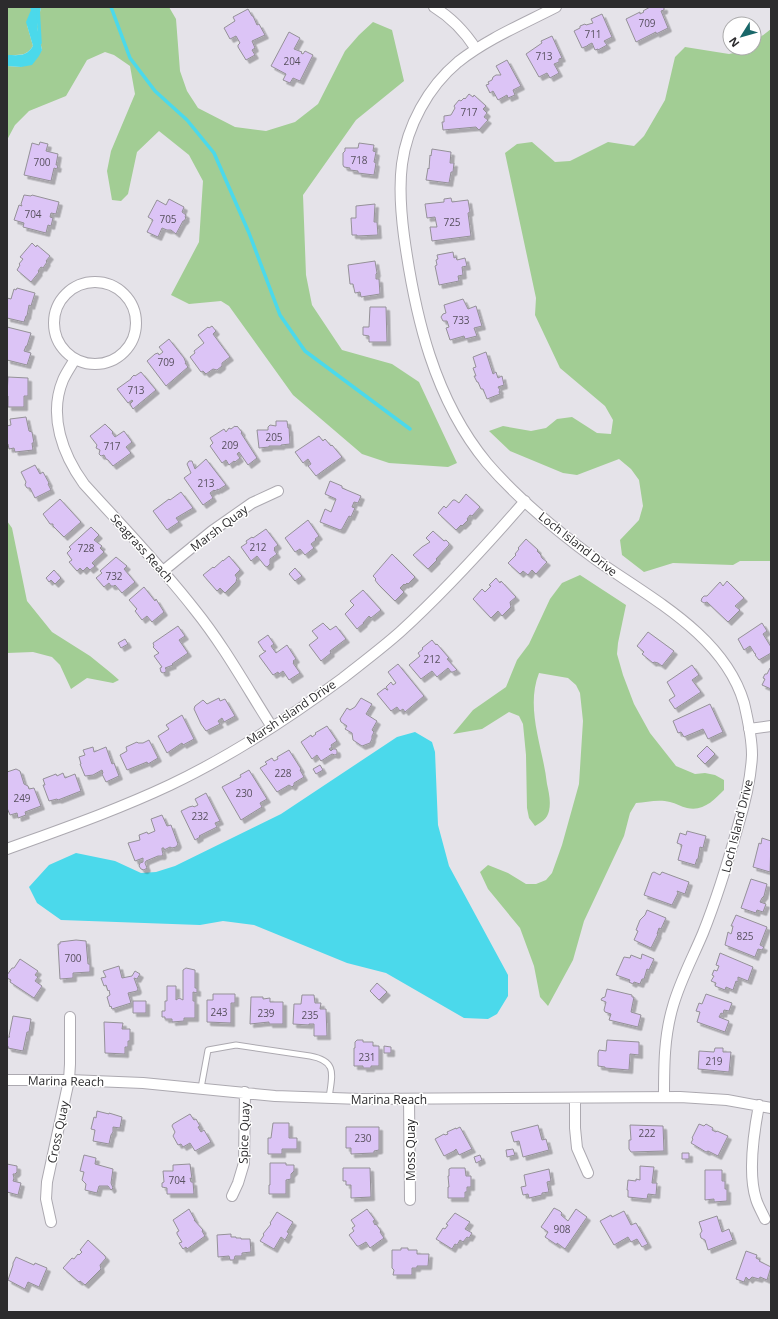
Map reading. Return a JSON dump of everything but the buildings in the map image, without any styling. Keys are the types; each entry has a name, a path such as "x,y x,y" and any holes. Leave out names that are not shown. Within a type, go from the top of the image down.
{"street":[{"path":"434,7 456,23 466,34 476,49"},
{"name":"Loch Island Drive","path":"556,7 494,38 476,49 456,64 433,89 423,104 411,129 406,145 402,166 401,205 403,227 409,271 418,316 427,347 443,389 458,420 485,460 525,501 576,545 700,634 711,645 731,673 741,696 749,729 752,752 747,795 726,872 673,1004 666,1036 664,1055 664,1097"},
{"path":"99,282 112,286 123,293 131,304 135,316 136,329 132,342 124,352 113,360 101,364 88,364 75,359 64,350 57,338 54,324 56,311 62,298 72,288 85,283 99,282"},
{"name":"Seagrass Reach","path":"75,359 62,381 58,396 58,422 61,440 66,456 74,471 196,610 219,642 272,727"},
{"name":"Marsh Quay","path":"163,571 212,531 252,503 278,490"},
{"name":"Marsh Island Drive","path":"7,849 101,815 170,784 218,759 272,727 324,692 399,633 438,596 489,543 525,501"},
{"path":"749,729 771,726"},
{"name":"Cross Quay","path":"51,1222 46,1199 47,1182 69,1080 70,1017"},
{"name":"Marina Reach","path":"7,1080 69,1080 143,1083 275,1096 361,1099 664,1097 728,1100 771,1108"},
{"name":"Spice Quay","path":"232,1196 238,1183 244,1162 245,1092"},
{"path":"575,1098 577,1148 588,1173"},
{"name":"Moss Quay","path":"409,1099 410,1200"},
{"path":"759,1105 753,1138 753,1174 756,1198 765,1219"}],"lane":[{"path":"201,1088 208,1050 236,1045 317,1057 323,1060 328,1063 332,1073 329,1098"}],"green space":[{"path":"7,7 36,7 27,25 33,46 24,54 12,55 7,64"},
{"path":"41,7 169,7 176,19 180,71 187,91 198,108 235,127 266,131 295,122 318,104 345,51 373,22 392,30 404,81 356,120 303,195 306,275 312,305 342,350 392,364 419,382 457,463 448,467 389,463 362,454 293,395 229,306 221,301 189,304 171,295 199,242 203,181 189,155 159,131 137,152 128,194 121,201 112,200 107,171 111,151 135,94 130,66 114,55 105,52 87,60 66,96 29,111 15,125 7,140 7,66 21,67 42,50 37,27"},
{"path":"771,29 771,561 740,561 733,565 673,563 644,572 622,555 620,540 639,520 643,506 639,480 631,469 619,459 577,475 563,473 510,451 489,431 503,426 531,431 546,428 557,419 572,417 597,433 611,434 613,420 605,406 560,368 535,315 536,298 505,153 517,144 532,142 555,162 570,161 608,142 634,146 644,136 665,100 675,57 685,47 722,53 722,56 762,56 762,36"},
{"path":"7,521 12,528 27,601 52,632 90,656 119,680 113,683 87,678 71,689 60,665 52,657 33,652 7,653"},
{"path":"580,575 626,605 617,654 634,704 650,733 676,766 695,774 705,773 715,775 724,780 724,790 708,804 703,807 693,809 666,801 636,803 630,813 624,836 584,921 573,960 548,1006 540,997 534,966 520,928 488,889 480,872 488,865 508,873 526,884 536,884 546,880 552,873 562,845 579,784 583,721 580,693 576,685 568,678 539,673 535,687 534,714 550,804 546,818 535,826 529,818 527,808 526,755 523,724 519,716 509,712 482,729 453,734 473,710 506,687 517,660 529,644 550,599 562,583"}],"water":[{"path":"30,7 41,7 37,27 42,50 32,65 21,67 7,66 7,55 25,54 33,46 26,22 31,10"},
{"path":"415,732 432,742 435,752 438,825 449,866 508,975 508,996 497,1014 488,1019 464,1018 386,973 347,963 254,925 223,921 200,925 61,920 37,903 29,887 49,865 76,853 115,861 141,873 156,872 175,866 281,814 397,737"}],"waterway":[{"path":"38,7 40,43"},
{"path":"111,7 130,58 155,91 187,120 214,153 249,233 280,315 305,351 410,429"}]}
